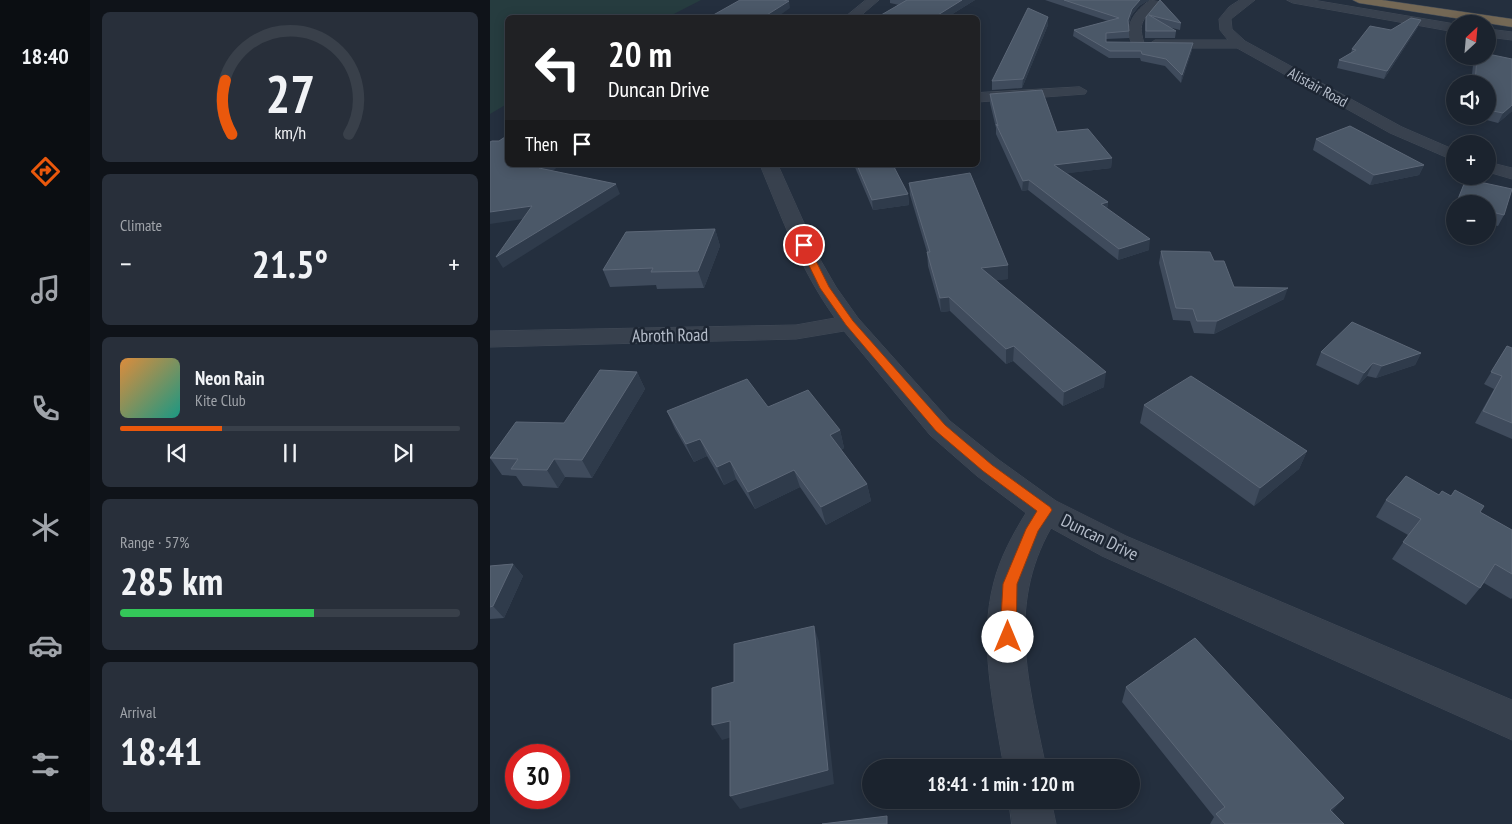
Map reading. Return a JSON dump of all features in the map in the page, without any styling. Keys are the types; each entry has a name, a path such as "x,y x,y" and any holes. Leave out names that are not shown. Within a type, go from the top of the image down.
{"highway":[{"path":"1359,0 1512,23"},
{"path":"1424,0 1512,13"}],"street":[{"path":"854,15 873,0"},
{"name":"Alistair Road","path":"1249,0 1231,10 1223,18 1227,32 1240,44 1396,130 1446,152"},
{"path":"1293,0 1446,26"},
{"path":"1138,43 1134,32 1135,22 1139,15 1156,2"},
{"path":"1496,34 1512,36"},
{"path":"1120,44 1240,44"},
{"path":"980,98 1080,91"},
{"name":"Duncan Drive","path":"770,167 810,261 825,288 850,323 940,428 988,468 1045,510 1114,546 1512,720"},
{"path":"1496,169 1512,174"},
{"name":"Abroth Road","path":"490,339 796,332 850,323"},
{"path":"1023,759 1011,686 1007,621 1010,584 1032,529 1045,510"},
{"path":"1032,809 1034,824"}],"green space":[{"path":"490,0 701,0 672,15 505,15 505,105 490,114"}],"building":[{"path":"740,0 789,1 767,15 713,15"},
{"path":"907,0 962,0 938,15 881,15"},
{"path":"1064,0 1140,0 1132,9 1128,20 1129,31 1106,33 1106,42 1193,43 1182,75 1166,59 1142,54 1141,51 1110,51 1074,30 1119,18"},
{"path":"1160,0 1181,23 1149,15 1176,31 1146,31 1146,17"},
{"path":"1028,8 1048,17 1023,79 992,81"},
{"path":"1411,18 1421,20 1387,71 1339,60 1356,50 1352,49 1370,26 1391,30"},
{"path":"1496,56 1512,59 1512,105 1503,113 1496,112 1496,75 1476,75 1476,65 1496,65"},
{"path":"1042,90 1057,132 1088,129 1112,158 1054,165 1108,202 1101,204 1150,239 1119,249 1029,180 1023,181 996,124 998,126 990,94"},
{"path":"1350,126 1424,165 1374,175 1316,139"},
{"path":"505,137 505,167 540,167 539,168 616,184 496,257 532,206 490,212 490,142 499,141"},
{"path":"858,167 894,167 908,194 872,200"},
{"path":"970,173 1008,265 981,268 1106,372 1064,392 1014,346 1006,349 949,297 940,298 927,252 930,252 909,183"},
{"path":"1464,185 1494,185 1512,189 1504,215 1496,213 1496,195 1460,195"},
{"path":"715,229 698,271 651,272 653,268 603,270 626,232"},
{"path":"1161,251 1210,252 1214,261 1224,261 1234,287 1288,288 1217,321 1197,321 1193,309 1176,308"},
{"path":"1352,322 1421,353 1382,366 1373,363 1364,373 1321,352"},
{"path":"1507,346 1512,348 1512,423 1483,411 1502,376 1491,372"},
{"path":"600,370 637,372 582,460 554,459 547,470 511,469 518,459 490,458 516,422 564,423"},
{"path":"1191,376 1307,451 1260,488 1144,405"},
{"path":"747,379 768,407 808,390 840,430 830,435 867,484 821,507 794,470 748,492 730,461 717,467 700,439 686,444 667,411"},
{"path":"1406,476 1439,495 1442,491 1451,496 1455,490 1484,506 1480,512 1512,530 1512,574 1495,564 1480,588 1403,542 1421,519 1386,500"},
{"path":"513,564 493,606 490,607 490,566"},
{"path":"814,626 828,770 730,796 730,721 712,725 712,688 734,682 734,644"},
{"path":"1195,638 1344,798 1330,810 1344,824 1225,824 1216,814 1225,807 1126,687"},
{"path":"887,816 887,824 822,824"}],"route":[{"path":"804,245 810,261 825,288 850,323 940,428 988,468 1045,510 1032,529 1010,584 1007,621 1008,637"}]}
